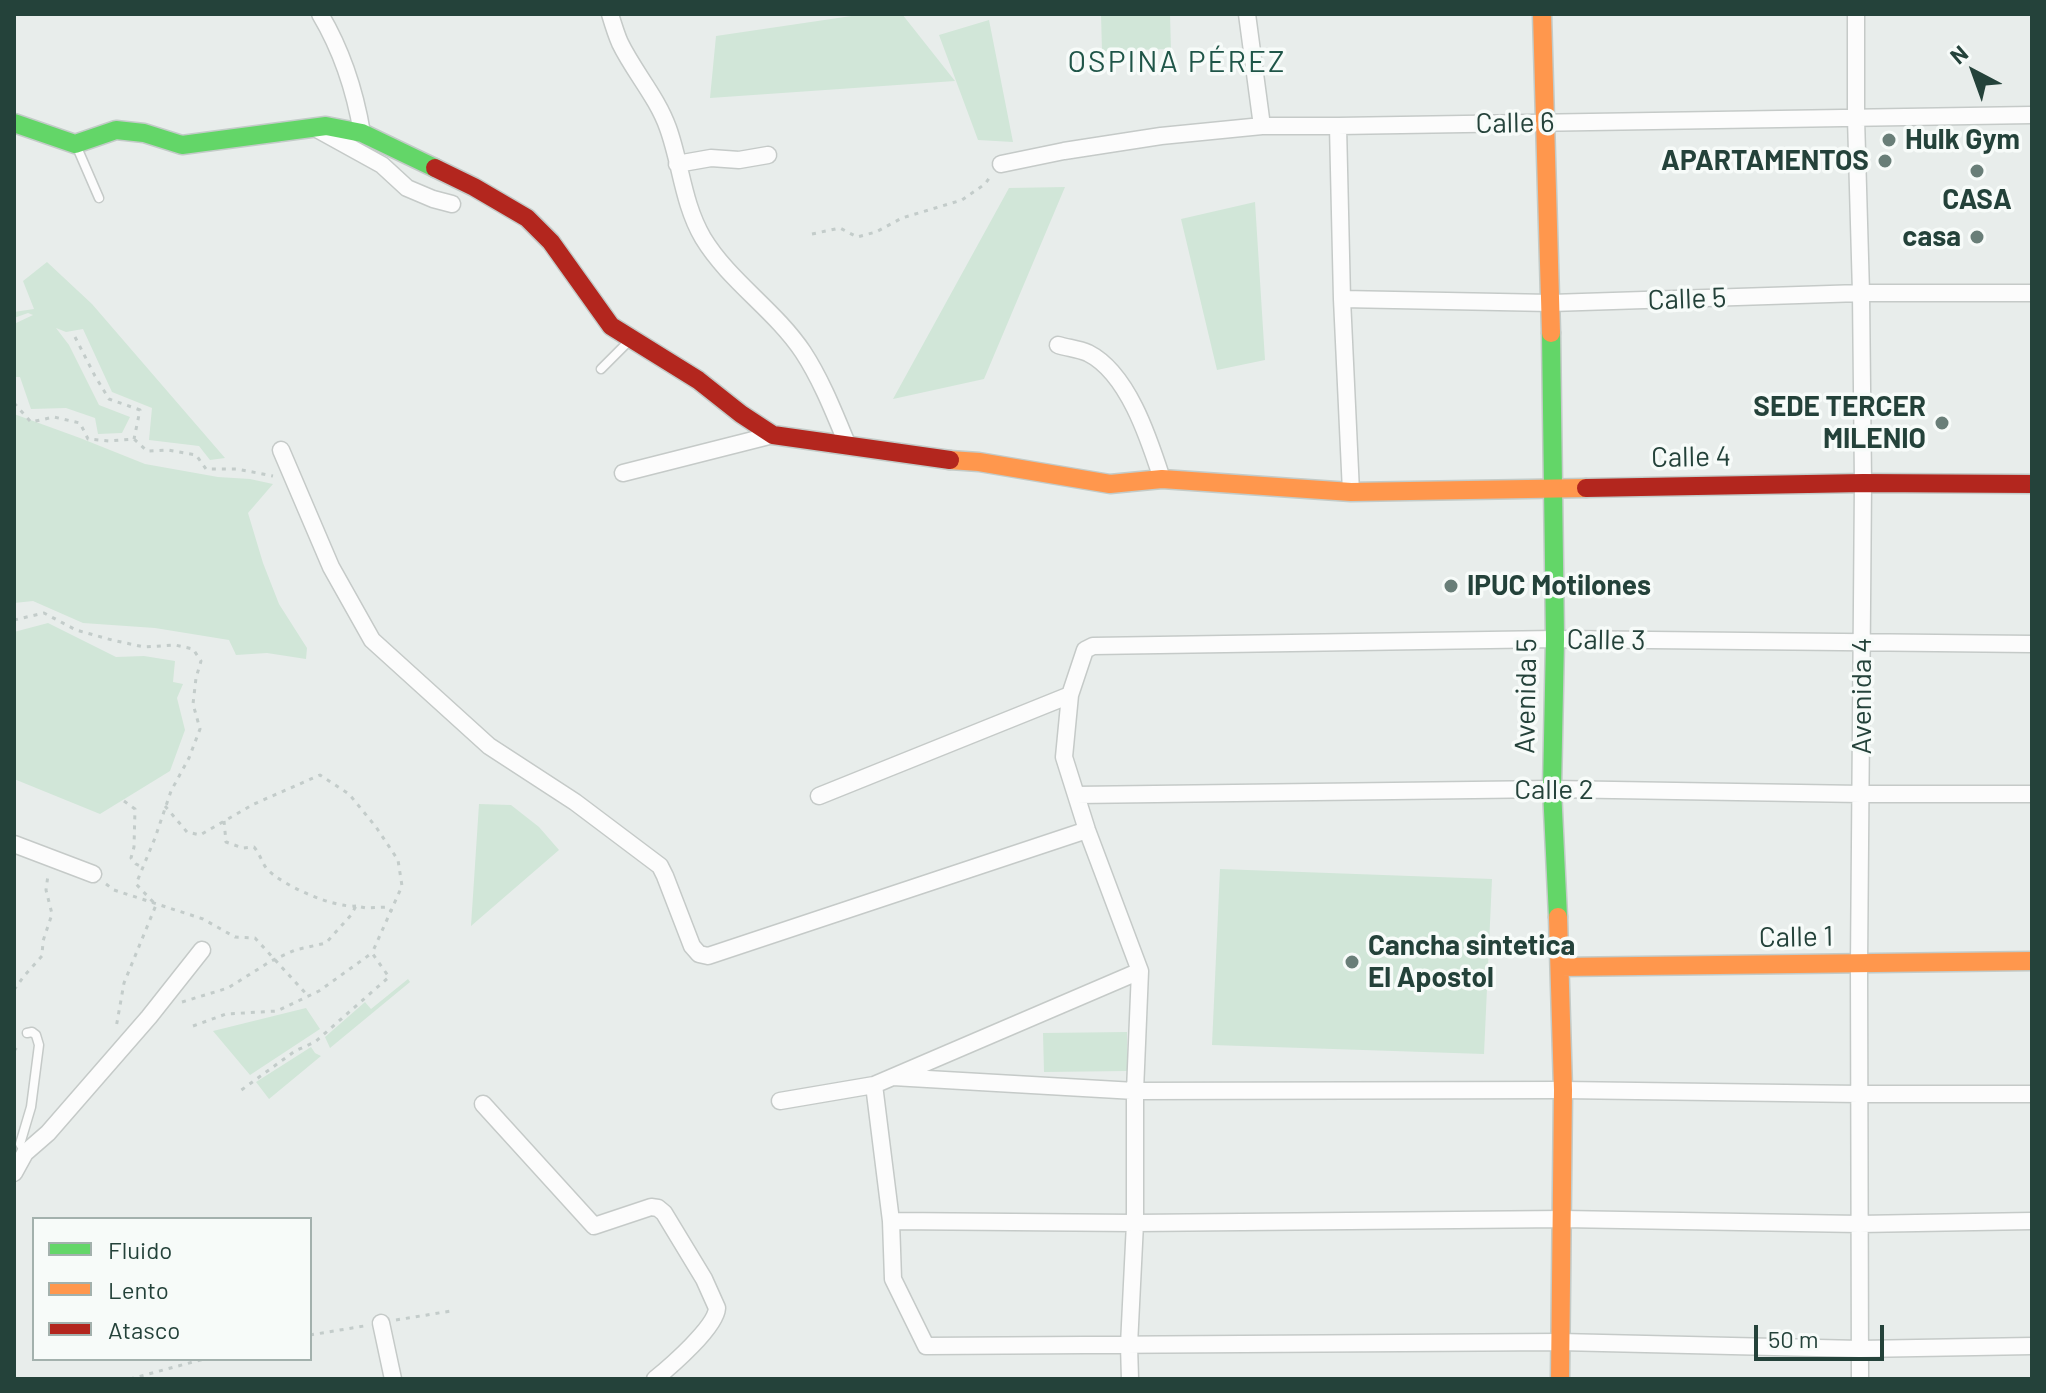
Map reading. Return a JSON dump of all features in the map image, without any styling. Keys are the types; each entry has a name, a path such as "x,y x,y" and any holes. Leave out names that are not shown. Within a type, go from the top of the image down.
{"street":[{"path":"320,14 335,38 351,83 362,133"},
{"path":"610,14 619,40 667,127 685,196 703,238 803,352 848,446"},
{"path":"1247,14 1262,126"},
{"name":"Avenida 5","path":"1542,14 1551,303 1555,639 1552,789 1561,967 1563,1090 1560,1379"},
{"name":"Avenida 4","path":"1856,14 1863,483 1860,1379"},
{"name":"Calle 6","path":"1001,164 1147,138 1262,126 2032,115"},
{"path":"14,123 75,144 116,130 144,133 182,145 326,126 362,133 474,187 527,218 551,242 611,326 698,380 773,435"},
{"path":"1338,126 1351,492"},
{"path":"313,127 382,165 407,188 452,204"},
{"path":"677,164 711,158 739,160 768,155"},
{"name":"Calle 5","path":"1342,299 1551,303 1861,293 2032,293"},
{"path":"1058,345 1088,353 1114,372 1146,431 1162,479"},
{"path":"623,473 773,435"},
{"name":"Calle 4","path":"773,435 935,459 979,462 1110,484 1162,479 1351,492 1863,483 2032,484"},
{"path":"281,450 331,567 372,640 489,746 575,802 660,866 692,946 699,954 708,956 1087,830"},
{"name":"Calle 3","path":"1070,695 1085,650 1093,646 1555,639 2032,644"},
{"path":"819,796 1070,695 1064,757 1087,830 1140,971 1130,1379"},
{"name":"Calle 2","path":"1076,795 1552,789 2032,794"},
{"path":"14,844 93,874"},
{"path":"14,1173 25,1153 48,1133 149,1017 202,950"},
{"name":"Calle 1","path":"1561,967 2032,961"},
{"path":"780,1101 874,1085 1140,971"},
{"path":"893,1077 1135,1091 1563,1090 2032,1094"},
{"path":"874,1085 891,1221 893,1279 926,1346 1560,1342 1860,1349 2032,1346"},
{"path":"483,1104 594,1226 651,1207 664,1213 704,1279 717,1313 715,1320 675,1363 655,1379"},
{"path":"891,1221 1135,1223 1563,1219 1859,1224 2032,1221"},
{"path":"381,1323 393,1379"}],"lane":[{"path":"75,144 99,198"},
{"path":"601,369 631,339"},
{"path":"25,1153 20,1144 31,1107 39,1045 36,1035 27,1033"}],"path":[{"path":"812,234 840,228 857,237 876,232 902,218 962,200 985,184 1001,164"},
{"path":"75,337 109,399 140,410 134,439"},
{"path":"14,403 31,422 54,417 80,423 88,439 134,439 147,451 168,450 196,455 206,469 237,469 294,481"},
{"path":"14,620 44,613 76,630 112,640 144,647 175,645 193,649 201,661 193,704 200,729 171,791 136,884 156,905"},
{"path":"165,806 187,832 200,835 254,804 320,775 349,794 376,827 398,860 402,886 372,953 309,997 277,1011 226,1014 193,1026"},
{"path":"124,801 135,809 131,858 142,867"},
{"path":"224,821 226,842 243,848 254,847 267,869 300,892 345,907 388,907 392,912"},
{"path":"93,874 114,890 203,919 235,937 255,938 309,997"},
{"path":"14,990 42,956 43,941 52,914 46,890"},
{"path":"110,1059 124,983 156,905"},
{"path":"161,1000 168,1005 217,993 295,950 326,943 356,906"},
{"path":"240,1091 295,1051 315,1042 389,977 372,953"},
{"path":"130,1379 197,1361"}],"green space":[{"path":"865,14 902,14 955,81 710,98 716,36"},
{"path":"1101,14 1170,14 1171,49 1102,51"},
{"path":"989,20 1013,142 978,140 939,35"},
{"path":"1065,187 984,379 893,399 1009,188"},
{"path":"1255,202 1265,360 1217,370 1181,219"},
{"path":"47,262 92,304 225,458 210,460 199,446 149,440 152,408 112,392 83,329 66,332 56,328 69,345 99,405 130,417 122,433 98,434 95,418 66,408 31,409 20,377 14,377 14,324 33,315 28,313 14,318 14,312 34,309 23,281"},
{"path":"14,414 145,464 273,484 248,513 279,604 307,648 306,659 267,653 236,655 229,640 155,628 83,623 33,601 14,603"},
{"path":"48,623 116,657 144,656 175,661 173,682 183,684 177,698 185,730 170,771 100,814 14,779 14,632"},
{"path":"479,804 511,805 539,827 559,850 471,926"},
{"name":"Cancha sintetica El Apostol","path":"1220,869 1492,879 1484,1054 1212,1045"},
{"path":"408,979 410,982 330,1048 325,1037 365,1002 371,1009"},
{"path":"306,1008 320,1029 250,1075 213,1031"},
{"path":"1127,1032 1127,1071 1044,1072 1043,1033"},
{"path":"311,1047 321,1056 269,1099 256,1082"}],"traffic: fast":[{"path":"14,123 75,144 116,130 144,133 182,145 326,126 362,133 435,168"},
{"path":"1551,333 1555,639 1552,789 1558,917"}],"traffic: slow":[{"path":"1542,14 1551,333"},
{"path":"950,460 1110,484 1162,479 1351,492 1586,488"},
{"path":"1558,917 1563,1090 1560,1379"},
{"path":"1561,967 2032,961"}],"traffic: jam":[{"path":"435,168 527,218 551,242 611,326 698,380 773,435 950,460"},
{"path":"1586,488 1863,483 2032,484"}],"place":[{"name":"Hulk Gym","path":"1889,140"},
{"name":"APARTAMENTOS","path":"1885,161"},
{"name":"CASA","path":"1977,171"},
{"name":"casa","path":"1977,237"},
{"name":"SEDE TERCER MILENIO","path":"1942,423"},
{"name":"IPUC Motilones","path":"1451,586"},
{"name":"Cancha sintetica El Apostol","path":"1352,962"}],"district":[{"name":"OSPINA PÉREZ","path":"1177,62"}]}
